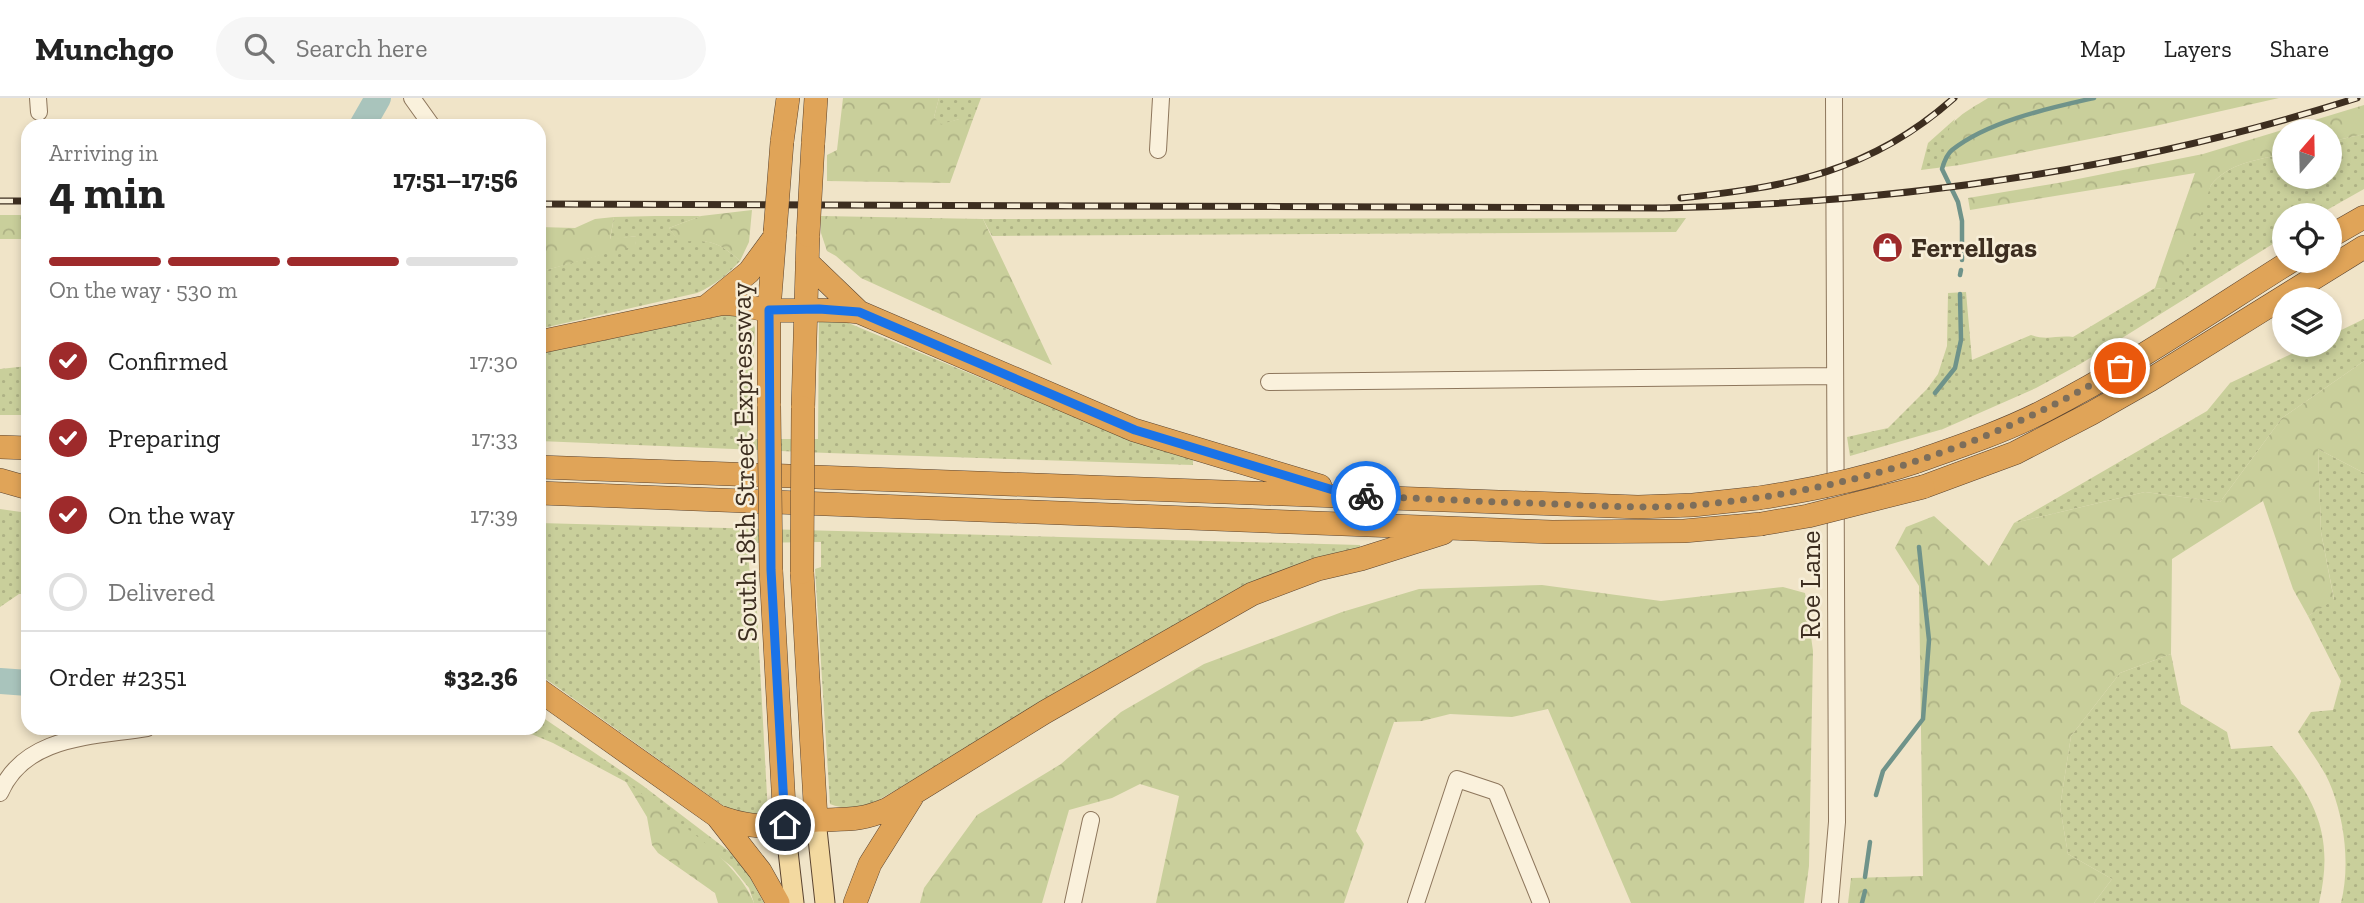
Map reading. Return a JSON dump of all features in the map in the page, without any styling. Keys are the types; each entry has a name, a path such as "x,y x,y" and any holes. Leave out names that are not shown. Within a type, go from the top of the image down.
{"highway":[{"name":"South 18th Street Expressway","path":"785,825 771,570 769,310 788,98"},
{"name":"South 18th Street Expressway","path":"816,98 805,309 802,572 816,820"},
{"path":"2342,229 2364,216"},
{"path":"706,307 749,272 774,235"},
{"path":"546,493 1616,532 1684,531 1761,524 1834,510 1923,487 2015,453 2150,380 2364,247"},
{"path":"807,262 859,312"},
{"path":"546,467 1637,507 1693,505 1758,498 1855,480 1915,462 2042,412 2138,357 2272,273"},
{"path":"546,341 729,303 769,310 859,312 1135,430 1353,496"},
{"path":"0,447 21,448"},
{"path":"0,474 21,475"},
{"path":"0,480 21,486"},
{"path":"717,816 752,827 870,817 888,809 1045,712 1252,594 1318,569 1361,559 1459,528"},
{"path":"546,695 717,816 760,871 778,903"},
{"path":"855,903 870,864 915,791"}],"main road":[{"path":"816,820 825,903"},
{"path":"785,825 794,903"}],"street":[{"path":"412,98 427,119"},
{"path":"1158,150 1161,98"},
{"name":"Roe Lane","path":"1830,903 1837,822 1834,98"},
{"path":"1269,382 1835,376"},
{"path":"0,793 12,772 45,747 63,741 102,735"},
{"path":"1416,903 1457,779 1496,792 1541,903"},
{"path":"1073,903 1091,820"}],"green space":[{"path":"843,98 939,98 934,117 941,124 959,119 973,119 950,183 827,181 827,155 837,150"},
{"path":"939,98 981,98 973,119 959,119 941,125 934,117"},
{"path":"1988,98 2279,98 1960,165 1948,146 1949,130 1959,117"},
{"path":"2364,105 2364,134 2342,139 2342,119 2318,119"},
{"path":"1955,119 1949,143 1960,165 1921,170 1928,143"},
{"path":"2272,133 2272,156 2235,167 2211,185 2179,277 2162,289 2155,288 2195,173 1970,210 1968,198 2203,154"},
{"path":"2364,134 2364,189 2339,203 2272,203 2272,244 2082,363 2036,388 1943,429 1850,456 1847,437 1888,428 1927,389 1938,374 1947,346 1948,293 1966,292 1972,360 2031,335 2042,338 2073,337 2155,288 2162,289 2211,185 2226,172 2272,156 2272,189 2342,189 2342,139"},
{"path":"752,210 749,242 740,261 719,245 697,241 679,242 669,228 701,216"},
{"path":"0,215 21,215 21,239 0,239"},
{"path":"701,216 669,228 679,241 697,240 719,245 740,261 720,279 697,293 546,327 546,270 635,245 636,236 610,240 614,217"},
{"path":"821,216 983,219 1052,365 861,278 827,251 821,233"},
{"path":"614,217 610,239 637,236 635,246 546,270 546,227 575,228 595,219"},
{"path":"1686,218 1676,232 992,236 983,219"},
{"path":"712,314 740,315 753,322 755,328 750,439 818,439 819,316 846,322 1017,393 1193,458 1193,465 546,441 546,350"},
{"path":"2364,319 2364,361 2282,418 2220,502 2145,492 2014,523 2207,411 2230,383 2285,357 2342,357 2342,330"},
{"path":"2364,361 2364,473 2318,449 2321,532 2334,600 2308,616 2293,589 2263,501 2172,559 2171,654 2120,673 2071,736 2060,807 2068,854 2112,879 2094,903 1848,903 1851,878 1923,876 1919,586 1895,548 1906,527 1934,516 1989,566 2014,523 2145,492 2220,502 2282,418"},
{"path":"21,367 21,415 0,415 0,369"},
{"path":"2318,449 2364,473 2364,903 2341,903 2346,860 2340,816 2329,782 2298,732 2311,712 2333,710 2341,681 2308,616 2334,599 2321,532"},
{"path":"0,509 21,512 21,594 0,607"},
{"path":"546,523 1360,545 1360,552 1193,618 875,802 847,808 830,804 815,569 821,567 821,542 747,543 750,575 755,575 768,814 746,814 728,809 546,679"},
{"path":"1542,585 1661,601 1783,587 1805,593 1813,651 1809,866 1804,903 1631,903 1548,709 1512,717 1450,714 1422,721 1394,722 1356,831 1364,844 1344,903 1156,903 1179,796 1140,784 1112,798 1069,810 1042,903 920,903 924,888 977,815 1061,764 1121,712 1204,664 1342,612 1419,589"},
{"path":"2171,654 2181,704 2227,732 2231,749 2272,746 2300,783 2318,818 2322,837 2323,879 2319,903 2094,903 2112,879 2068,854 2060,807 2071,736 2120,673"},
{"path":"546,720 642,785 730,852 747,872 764,903 754,903 749,888 732,867 626,782 534,735 546,735"},
{"path":"626,782 716,853 733,870 754,903 718,903 715,893 658,853 652,845 647,817"}],"waterway":[{"path":"366,119 378,98"},
{"path":"1962,260 1962,221 1958,202 1942,169 1950,152 2001,123 2094,98"},
{"path":"1960,275 1961,270"},
{"path":"1935,393 1955,368 1961,340 1960,294"},
{"path":"1876,795 1883,771 1923,719 1929,640 1919,547"},
{"path":"0,681 21,682"},
{"path":"1865,877 1870,842"},
{"path":"1862,903 1865,891"}],"railway":[{"path":"1681,198 1757,188 1826,172 1891,143 1923,123 1954,98"},
{"path":"546,204 1663,208 1751,205 1927,190 2100,163 2187,145 2357,98"},
{"path":"0,201 21,201"}],"way so far":[{"path":"1366,496 1637,507 1693,505 1808,490 1866,478 1976,440 2042,412 2120,368"}],"place":[{"name":"Ferrellgas","path":"1888,247"}],"route":[{"path":"785,825 771,570 769,310 838,309 859,312 1135,430 1353,496 1366,496"}]}
